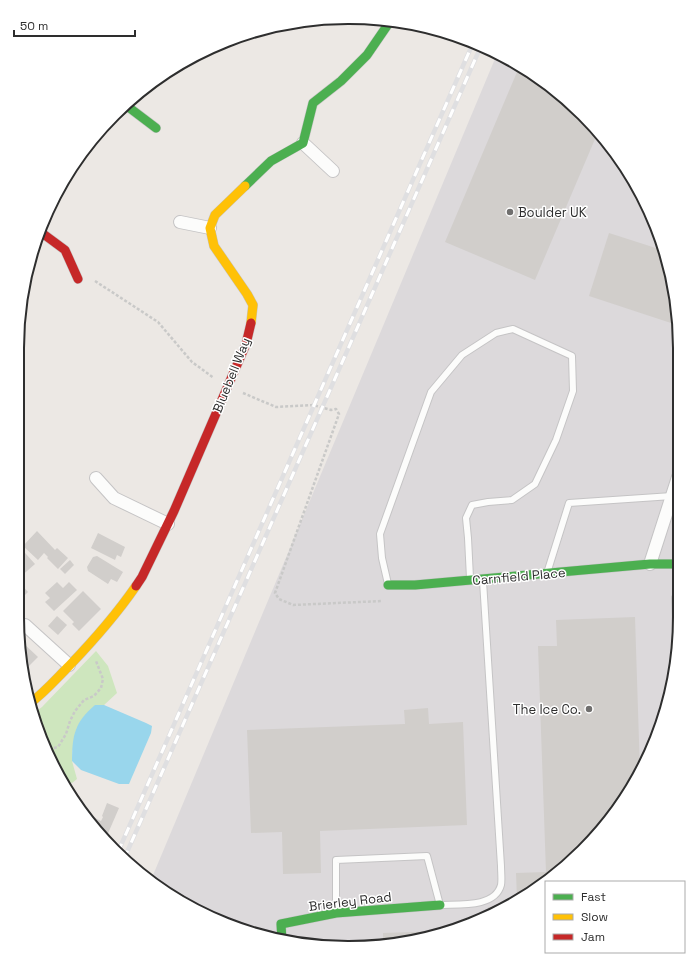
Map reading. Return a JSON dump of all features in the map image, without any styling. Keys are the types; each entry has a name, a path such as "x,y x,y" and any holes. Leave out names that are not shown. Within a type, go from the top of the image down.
{"street":[{"path":"180,222 210,228 215,215 271,162 303,143 313,103 341,81 367,55 386,26"},
{"path":"131,108 156,128"},
{"path":"303,143 332,171"},
{"name":"Bluebell Way","path":"35,700 88,646 126,600 142,577 168,524 246,344 252,318 253,305 214,246 210,228"},
{"path":"45,235 65,250 78,279"},
{"path":"96,478 114,498 168,524"},
{"path":"650,564 673,493"},
{"name":"Carnfield Place","path":"388,585 415,585 650,564 673,564"},
{"path":"25,625 69,665"},
{"name":"Brierley Road","path":"282,934 281,924 336,913 440,904"}],"lane":[{"path":"388,585 382,558 380,534 431,392 462,355 496,333 513,329 572,356 573,391 556,440 535,484 512,500 472,505 466,518 470,580"},
{"path":"547,573 569,503 672,496"},
{"path":"336,913 336,860 427,856 440,904 479,903 494,897 501,886 483,579"}],"path":[{"path":"94,280 158,322 192,362 227,387 276,407 314,404 331,410 336,409 339,414 275,593 279,600 293,605 389,601"},
{"path":"52,748 58,747 66,734 75,711 84,700 94,696 101,688 103,679 88,646"}],"shaded area":[{"path":"495,59 511,67 546,91 578,119 606,151 630,186 640,205 656,244 667,285 673,348 673,616 667,680 656,721 648,741 630,779 606,814 578,846 546,874 511,898 492,908 453,924 432,930 391,938 348,941 285,935 244,924 205,908 186,898 153,875"}],"green space":[{"path":"96,651 108,666 117,693 104,705 98,705 72,751 72,761 77,779 72,783 67,779 57,760 41,721 38,710"}],"water":[{"path":"95,705 104,705 152,726 151,733 129,784 119,784 81,770 72,761 74,736 76,730 83,717"}],"building":[{"path":"517,71 546,91 578,119 595,139 535,280 445,242"},
{"path":"609,233 657,248 667,285 672,323 589,296"},
{"path":"37,531 55,550 57,548 68,558 58,569 44,553 38,560 24,547 24,545"},
{"path":"98,533 125,547 121,557 117,555 115,560 91,548"},
{"path":"24,552 35,564 24,574"},
{"path":"97,556 123,572 117,582 111,579 108,584 88,571 87,567 93,557"},
{"path":"70,560 74,565 65,574 60,569"},
{"path":"57,582 63,588 69,582 77,590 54,611 45,602 50,598 45,593"},
{"path":"24,588 28,592 24,596"},
{"path":"83,591 101,609 79,631 72,624 74,622 63,611"},
{"path":"57,616 67,625 58,635 48,626"},
{"name":"The Ice Co.","path":"635,617 640,761 630,779 606,814 578,846 546,874 517,894 516,873 546,872 538,646 557,646 556,620"},
{"path":"26,645 38,657 28,667"},
{"path":"428,708 429,724 463,722 467,825 320,831 321,873 283,874 282,832 251,833 247,730 405,724 404,710"},
{"path":"107,803 119,808 108,833 95,818 101,821"},
{"path":"426,932 383,939 383,933"}],"railway":[{"path":"120,847 471,48"},
{"path":"127,853 479,51"}],"traffic: fast":[{"path":"245,186 271,161 303,143 313,103 341,81 367,55 386,27"},
{"path":"131,109 156,128"},
{"path":"388,585 415,585 650,564 673,564"},
{"path":"282,934 281,924 336,913 440,905"}],"traffic: slow":[{"path":"245,186 215,215 210,228 214,246 253,305 251,323"},
{"path":"35,699 50,686 87,647 136,586"}],"traffic: jam":[{"path":"45,235 65,250 78,279"},
{"path":"136,586 142,577 174,511 246,344 251,323"}],"place":[{"name":"Boulder UK","path":"510,212"},
{"name":"The Ice Co.","path":"589,709"}]}
